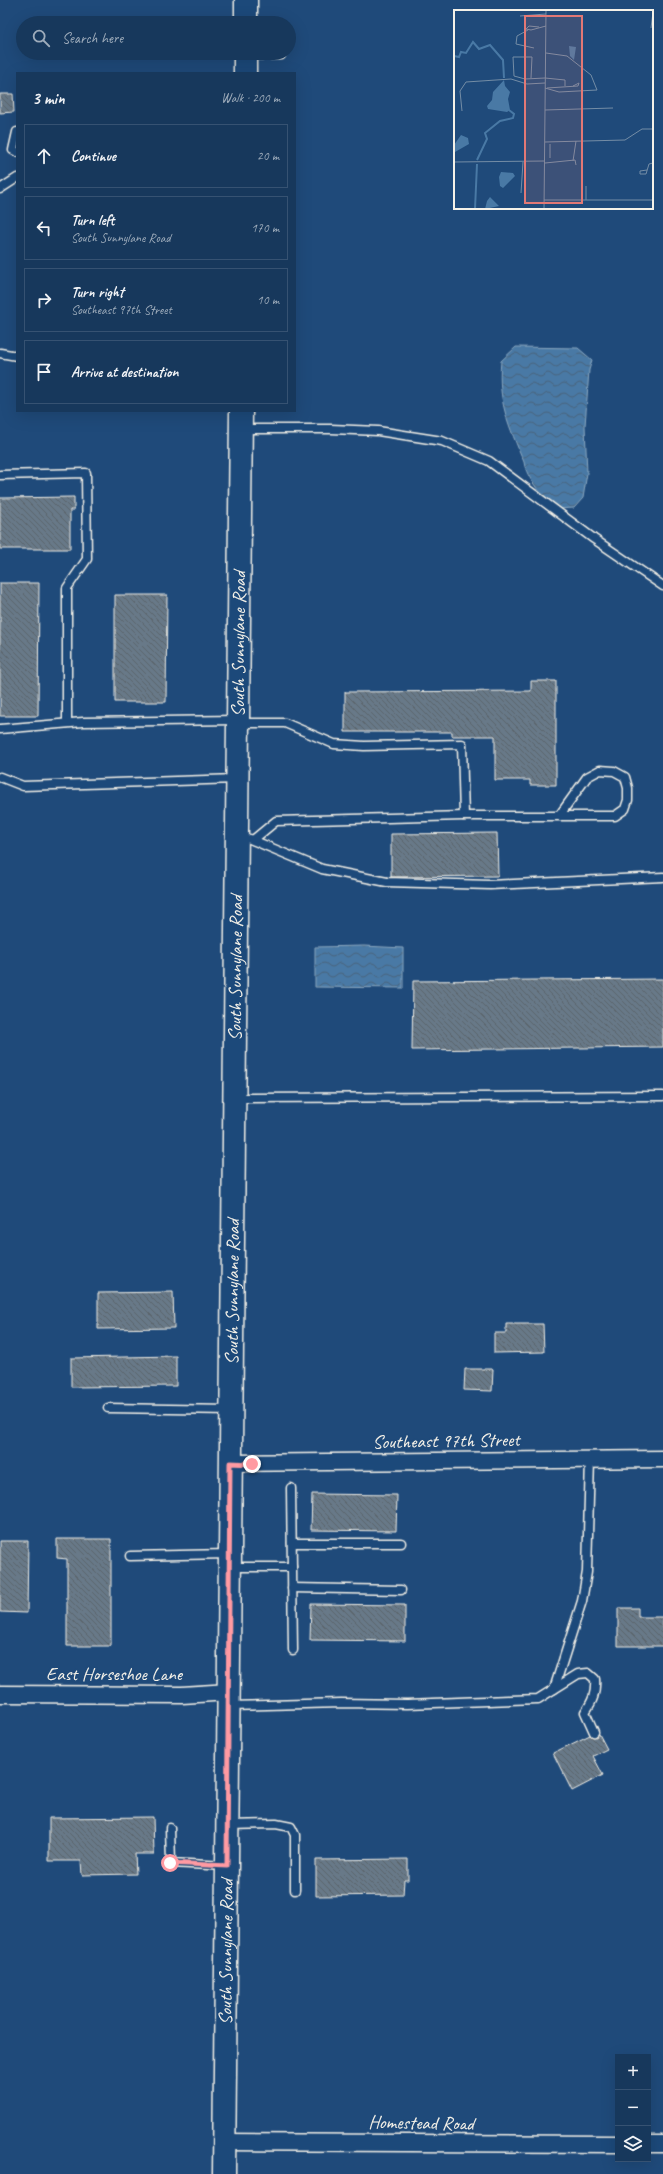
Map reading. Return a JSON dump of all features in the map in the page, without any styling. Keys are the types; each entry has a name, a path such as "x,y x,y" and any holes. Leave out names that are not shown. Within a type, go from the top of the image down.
{"street":[{"path":"246,0 246,16"},
{"name":"South Sunnylane Road","path":"224,2174 234,1098 245,837 238,779 241,420"},
{"name":"Southeast 97th Street","path":"230,1463 302,1464 663,1460"},
{"name":"East Horseshoe Lane","path":"0,1694 182,1695 229,1699"},
{"name":"Homestead Road","path":"224,2142 615,2144"},
{"path":"651,2144 663,2144"}],"lane":[{"path":"16,136 13,150 16,152"},
{"path":"0,189 16,179"},
{"path":"0,353 16,356"},
{"path":"241,420 378,431 442,441 489,461 594,539 663,586"},
{"path":"0,475 86,473 87,559 67,588 67,723"},
{"path":"0,729 67,723 285,723 334,744 364,746 462,744 464,816"},
{"path":"245,837 276,821 464,816 559,816 615,816 625,809 628,800 628,788 624,777 614,771 600,770 587,777 559,816"},
{"path":"0,777 23,786 238,779"},
{"path":"245,837 322,869 387,882 490,885 663,877"},
{"path":"234,1098 663,1096"},
{"path":"108,1408 231,1410"},
{"path":"554,1689 582,1601 587,1572 590,1460"},
{"path":"291,1488 293,1650"},
{"path":"292,1543 401,1543"},
{"path":"130,1556 230,1561 292,1567"},
{"path":"292,1588 401,1590"},
{"path":"229,1699 407,1704 538,1699 578,1674 588,1673 595,1679 596,1690 593,1701 585,1712 594,1732"},
{"path":"227,1825 276,1824 291,1827 295,1835 295,1890"},
{"path":"170,1828 170,1863 227,1866"}],"water":[{"path":"516,347 578,348 592,360 589,370 585,426 587,473 583,498 574,508 556,509 536,487 528,475 509,425 505,413 501,389 501,361"},
{"path":"364,946 403,948 403,988 315,987 315,947"}],"building":[{"path":"0,94 13,94 14,112 0,113"},
{"path":"74,497 74,510 70,510 70,549 0,549 0,498"},
{"path":"0,583 39,583 38,716 0,716"},
{"path":"115,595 167,595 166,702 115,702"},
{"path":"531,681 556,681 556,785 530,785 530,780 495,780 495,736 452,736 452,732 345,732 345,692 531,691"},
{"path":"497,833 498,876 391,877 391,834"},
{"path":"663,979 663,1047 412,1050 413,981"},
{"path":"173,1292 174,1328 98,1329 98,1293"},
{"path":"506,1324 543,1324 544,1352 494,1353 494,1333 506,1333"},
{"path":"176,1356 176,1386 71,1387 71,1358"},
{"path":"465,1369 493,1369 492,1391 464,1390"},
{"path":"312,1494 397,1495 396,1531 311,1530"},
{"path":"57,1539 111,1539 111,1646 67,1646 67,1559 57,1558"},
{"path":"0,1541 28,1541 27,1613 0,1612"},
{"path":"311,1604 405,1605 405,1641 310,1640"},
{"path":"618,1608 638,1608 638,1617 663,1617 663,1646 618,1646"},
{"path":"599,1734 607,1749 593,1756 603,1775 572,1791 553,1753 590,1735 594,1737"},
{"path":"153,1817 154,1854 135,1854 136,1874 82,1875 81,1861 49,1861 49,1818"},
{"path":"408,1859 408,1880 404,1880 403,1895 316,1896 316,1860"}],"route":[{"path":"170,1863 227,1866 230,1463 252,1464"}]}
